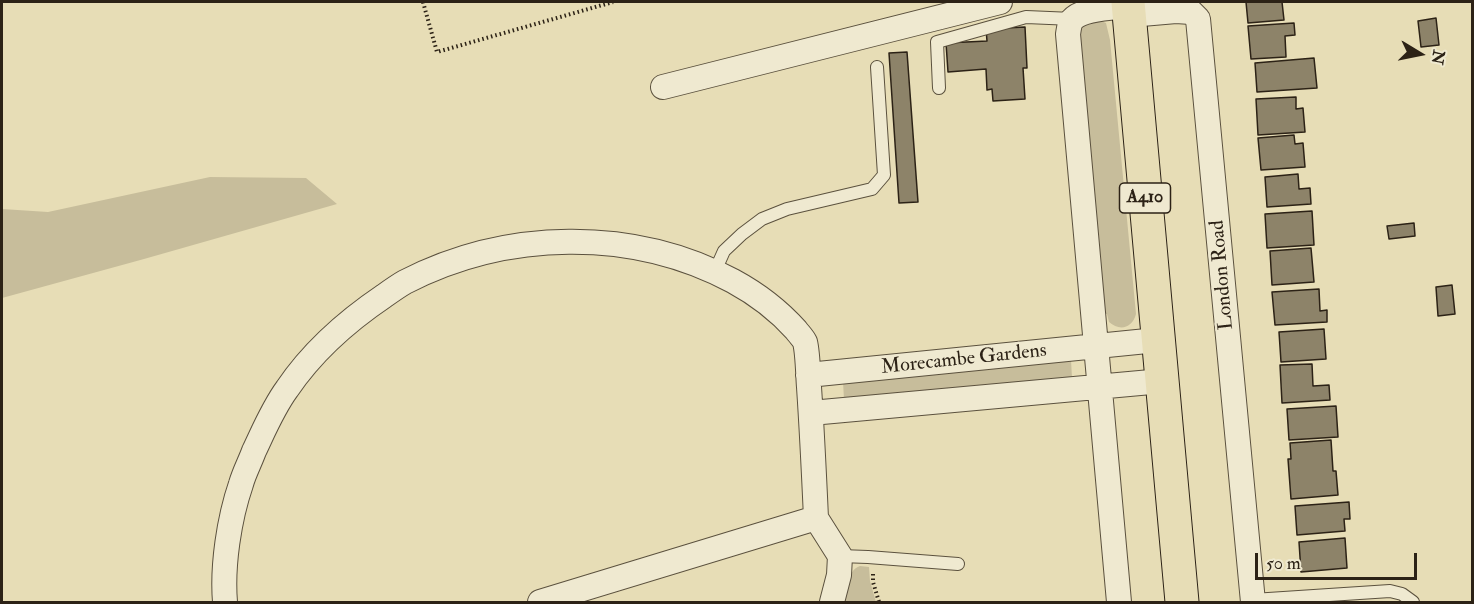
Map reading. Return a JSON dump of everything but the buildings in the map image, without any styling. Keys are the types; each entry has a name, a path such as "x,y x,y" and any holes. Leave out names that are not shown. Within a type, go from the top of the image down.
{"main road":[{"name":"A410","path":"1129,8 1182,603"}],"street":[{"path":"663,87 1000,2"},
{"name":"London Road","path":"1073,19 1087,11 1129,8 1191,12 1198,19 1253,601"},
{"path":"1073,19 1068,34 1119,603"},
{"path":"225,603 226,556 232,515 241,482 267,423 286,389 333,336 367,307 402,283 433,268 510,246 571,242 618,244 665,253 715,271 762,299 788,321 804,340 811,413 816,518 840,556 839,575 832,603"},
{"name":"Morecambe Gardens","path":"808,375 1157,340"},
{"name":"Morecambe Gardens","path":"811,413 1162,381"},
{"path":"540,603 566,599 816,518"}],"lane":[{"path":"939,88 937,42 1026,17 1073,19"},
{"path":"715,271 724,251 762,219 787,208 872,189 884,174 877,67"},
{"path":"840,556 958,564"},
{"path":"1253,601 1390,591 1402,594 1413,603"}],"path":[{"path":"423,2 437,52 613,2"},
{"path":"873,557 873,582 879,603"}],"shaded area":[{"path":"1099,20 1106,23 1110,40 1136,314 1132,323 1125,327 1113,325 1109,322 1107,314 1101,314 1078,31 1083,25"},
{"path":"210,177 306,178 337,204 2,298 2,209 48,212"},
{"path":"1071,360 1072,378 844,400 843,381"},
{"path":"860,566 869,567 876,602 845,602 850,576"}]}
